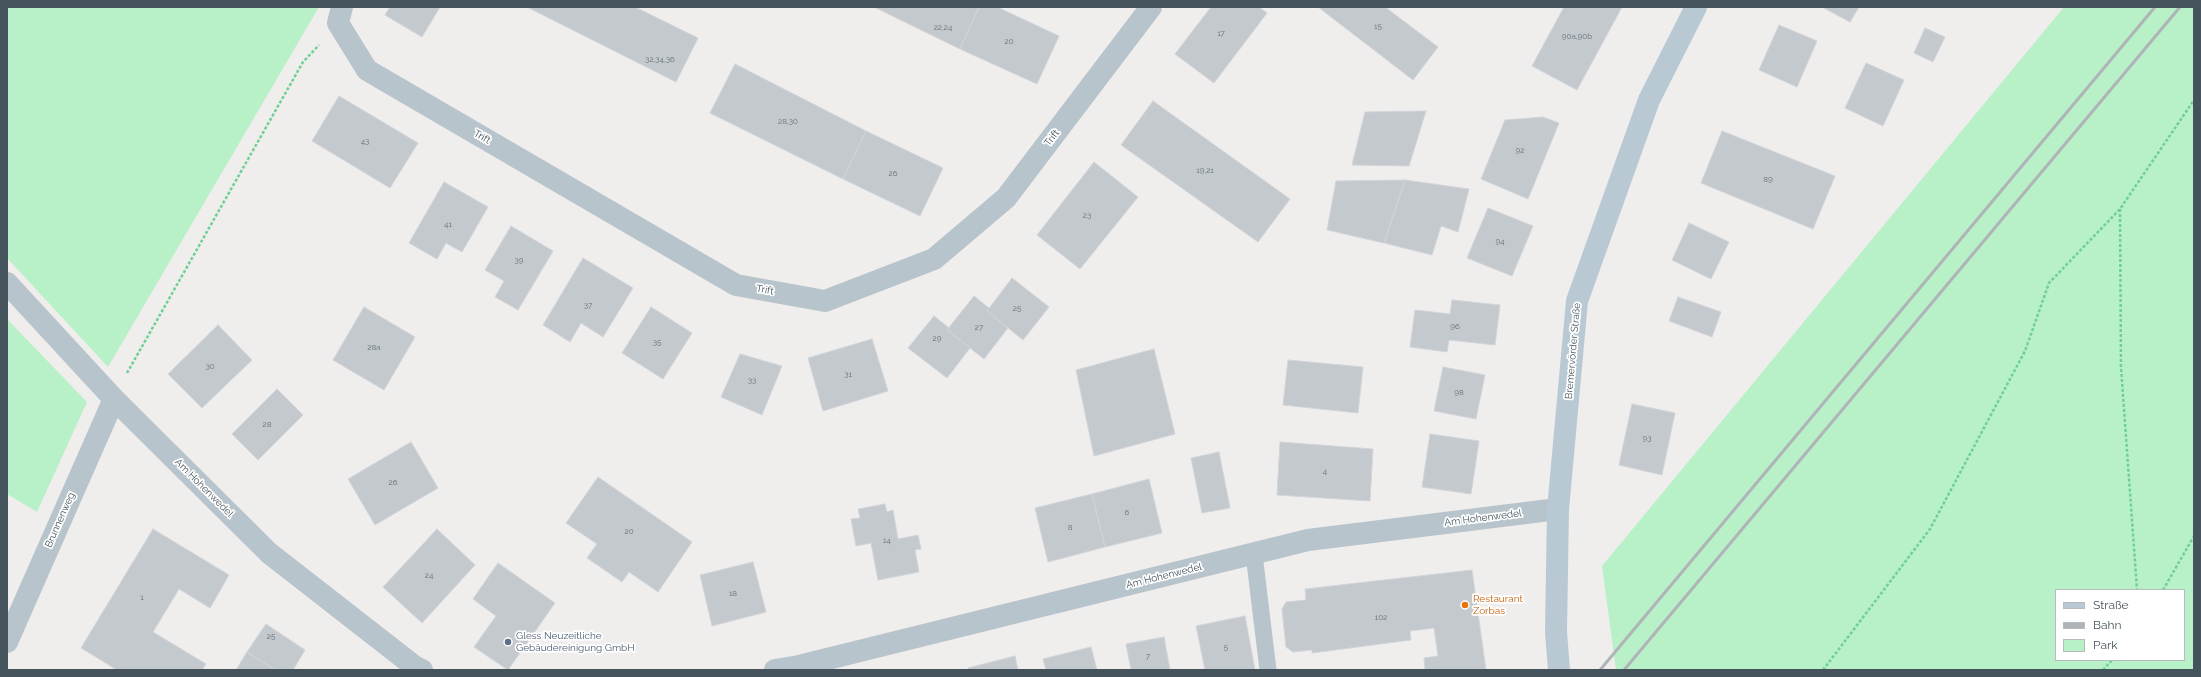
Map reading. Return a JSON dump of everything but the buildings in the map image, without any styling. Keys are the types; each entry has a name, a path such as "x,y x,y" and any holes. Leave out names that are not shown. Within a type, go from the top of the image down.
{"main road":[{"name":"Bremervörder Straße","path":"1559,669 1556,632 1558,509 1576,301 1649,100 1696,7"}],"street":[{"name":"Trift","path":"340,15 367,70 736,285 825,301 934,259 1006,198 1151,7"},
{"name":"Am Hohenwedel","path":"7,283 114,398 269,553 414,666 422,670"},
{"name":"Brunnenweg","path":"7,642 114,398"},
{"name":"Am Hohenwedel","path":"775,670 800,668 1308,540 1558,509"}],"lane":[{"path":"1254,554 1268,670"}],"path":[{"path":"114,398 303,62 340,15"},
{"path":"1823,670 1930,529 2025,351 2049,283 2120,209 2194,100"},
{"path":"2120,209 2121,368 2137,589"},
{"path":"2164,589 2194,536"},
{"path":"2103,670 2111,661"}],"green space":[{"path":"7,7 319,7 108,367 7,258"},
{"path":"2064,7 2194,7 2194,670 1616,670 1602,566"},
{"path":"7,319 87,402 37,512 7,494"}],"railway":[{"path":"1600,670 2155,7"},
{"path":"1624,670 2180,7"}],"place":[{"name":"Restaurant Zorbas","path":"1465,605"},
{"name":"Gless Neuzeitliche Gebäudereinigung GmbH","path":"508,642"}]}
